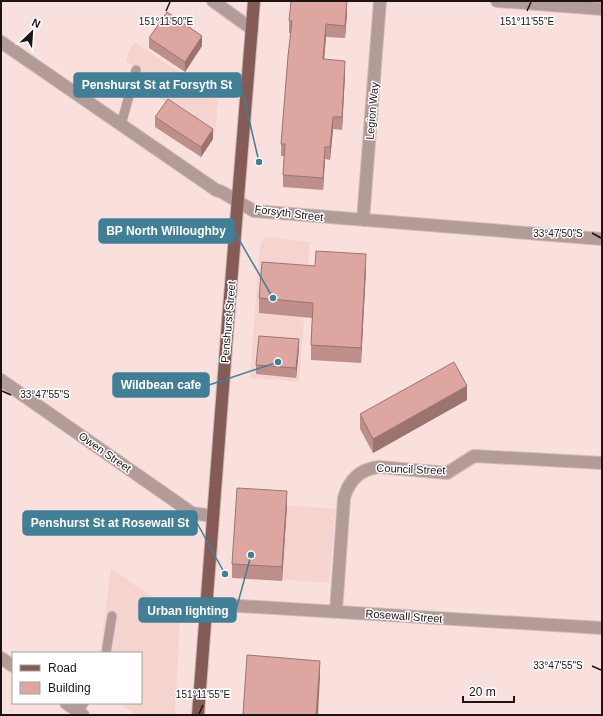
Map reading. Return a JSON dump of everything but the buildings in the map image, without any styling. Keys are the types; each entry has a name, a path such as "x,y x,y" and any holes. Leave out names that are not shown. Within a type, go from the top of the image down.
{"main road":[{"name":"Penshurst Street","path":"198,715 212,516 254,1"}],"street":[{"path":"213,1 252,29"},
{"name":"Legion Way","path":"363,220 380,1"},
{"path":"497,1 602,9"},
{"name":"Forsyth Street","path":"1,42 216,190 254,211 602,239"},
{"name":"Owen Street","path":"1,380 192,513 212,516"},
{"name":"Council Street","path":"336,611 344,498 350,482 363,472 372,468 379,468 447,473 474,456 602,464"},
{"name":"Rosewall Street","path":"207,604 602,628"},
{"path":"1,658 12,665"},
{"path":"68,704 82,710"}],"lane":[{"path":"121,125 136,70"},
{"path":"106,652 112,616"}],"shaded area":[{"path":"135,42 218,100 215,136 137,83 140,70 126,61 129,50"},
{"path":"266,237 310,242 299,382 250,378 260,244"},
{"path":"239,502 336,509 329,583 235,576"},
{"path":"111,568 180,616 175,715 136,715 120,704 142,704 142,652 100,652"}],"place":[{"name":"Penshurst St at Forsyth St","path":"259,162"},
{"name":"BP North Willoughby","path":"273,298"},
{"name":"Wildbean cafe","path":"278,362"},
{"name":"Urban lighting","path":"251,555"},
{"name":"Penshurst St at Rosewall St","path":"225,574"}]}
